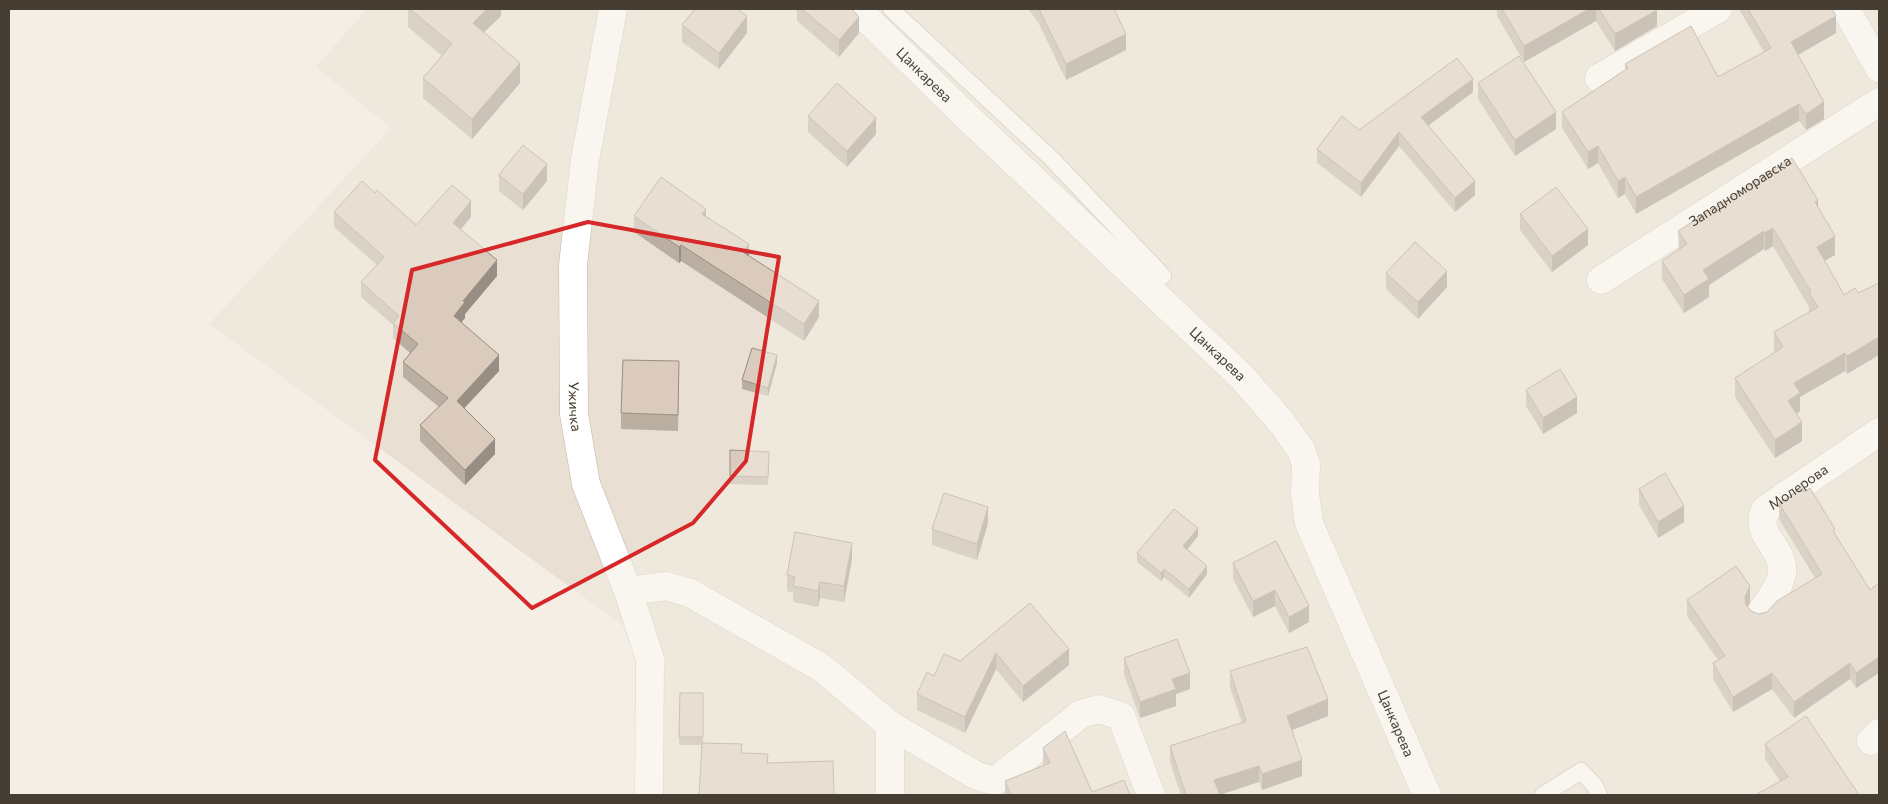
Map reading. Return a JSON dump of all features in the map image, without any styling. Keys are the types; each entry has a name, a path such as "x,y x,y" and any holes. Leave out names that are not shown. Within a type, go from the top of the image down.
{"street":[{"name":"Ужичка","path":"613,9 585,160 573,265 574,414 586,484 628,591 650,659 648,795"},
{"name":"Цанкарева","path":"857,9 1242,377 1282,423 1301,450 1306,464 1305,494 1309,523 1426,795"},
{"path":"1599,78 1718,9"},
{"path":"1846,9 1879,68"},
{"name":"Западноморавска","path":"1601,280 1879,102"},
{"name":"Молерова","path":"1760,614 1780,581 1782,572 1782,560 1764,533 1761,525 1766,509 1879,432"},
{"path":"628,591 666,586 690,593 822,668 890,725 977,776 995,781 1081,714 1098,709 1121,716 1151,795"},
{"path":"890,725 890,795"}],"lane":[{"path":"891,9 1050,158 1163,276"},
{"path":"1543,795 1581,771 1595,786 1600,795"}],"highlighted area":[{"path":"588,222 779,257 746,461 693,523 532,608 375,460 412,270"}],"shaded area":[{"path":"367,9 1879,9 1879,795 660,795 660,704 666,657 209,324 391,128 316,67"}],"building":[{"path":"410,9 487,9 473,23 520,63 472,119 423,78 452,44"},
{"path":"695,9 737,9 747,16 719,53 682,25"},
{"path":"802,9 852,9 859,17 839,40"},
{"path":"1039,9 1114,9 1126,34 1066,64"},
{"path":"1502,9 1589,9 1524,46"},
{"path":"1599,9 1657,9 1657,10 1615,34"},
{"path":"1748,9 1832,9 1836,16 1791,42 1824,102 1806,114 1799,104 1636,197 1625,177 1618,181 1598,146 1588,152 1562,112 1628,68 1625,64 1691,26 1718,77 1771,48"},
{"path":"1519,56 1556,112 1515,140 1478,83"},
{"path":"1457,58 1473,79 1421,117 1475,181 1455,198 1399,132 1361,183 1317,149 1342,116 1359,130"},
{"path":"837,83 876,118 847,151 808,116"},
{"path":"523,145 547,164 523,194 499,175"},
{"path":"1792,158 1818,200 1815,202 1835,236 1817,247 1844,295 1855,288 1858,293 1879,283 1879,337 1847,356 1845,353 1794,383 1800,393 1788,401 1802,422 1775,440 1735,378 1783,347 1774,332 1818,307 1773,228 1765,233 1764,231 1703,270 1709,279 1684,295 1662,261 1687,244 1678,231"},
{"path":"661,177 706,209 702,214 749,244 743,252 819,301 804,324 681,245 679,247 634,216"},
{"path":"362,181 375,193 377,190 416,225 452,185 471,201 453,223 497,260 463,301 465,302 454,316 499,355 457,401 495,439 465,470 420,425 448,398 403,362 418,344 393,323 399,316 361,282 384,257 334,212"},
{"path":"1556,187 1588,229 1552,256 1520,214"},
{"path":"1415,242 1447,271 1418,302 1386,273"},
{"path":"752,348 777,355 768,388 742,380"},
{"path":"623,360 679,361 678,415 621,413"},
{"path":"1560,369 1577,397 1543,418 1526,390"},
{"path":"730,450 769,452 768,477 730,476"},
{"path":"1665,473 1684,506 1658,522 1639,489"},
{"path":"1802,488 1804,492 1810,488 1835,529 1833,531 1870,590 1879,583 1879,657 1856,673 1850,663 1794,702 1772,673 1733,697 1713,663 1725,656 1687,600 1736,566 1750,586 1745,597 1746,605 1751,611 1758,614 1767,612 1777,601 1822,574 1779,503"},
{"path":"944,493 988,507 977,544 932,529"},
{"path":"1174,509 1198,528 1183,546 1207,566 1189,589 1164,569 1161,573 1137,553"},
{"path":"795,532 852,543 844,586 820,582 818,591 793,586 795,577 787,575"},
{"path":"1276,541 1309,606 1289,617 1275,590 1253,601 1233,563"},
{"path":"1030,603 1069,649 1023,686 996,653 965,717 917,694 927,672 934,676 944,654 960,661"},
{"path":"1177,639 1190,673 1172,679 1176,689 1140,702 1124,658"},
{"path":"1307,647 1328,699 1287,716 1302,760 1262,774 1259,766 1214,780 1220,795 1186,795 1170,746 1246,720 1230,671"},
{"path":"680,693 703,693 703,737 679,737"},
{"path":"1806,716 1859,795 1755,795 1788,777 1765,744"},
{"path":"1065,731 1092,792 1124,780 1130,795 1011,795 1005,781 1050,763 1043,748"},
{"path":"702,743 742,744 741,753 768,754 767,763 833,761 834,795 699,795"}]}
